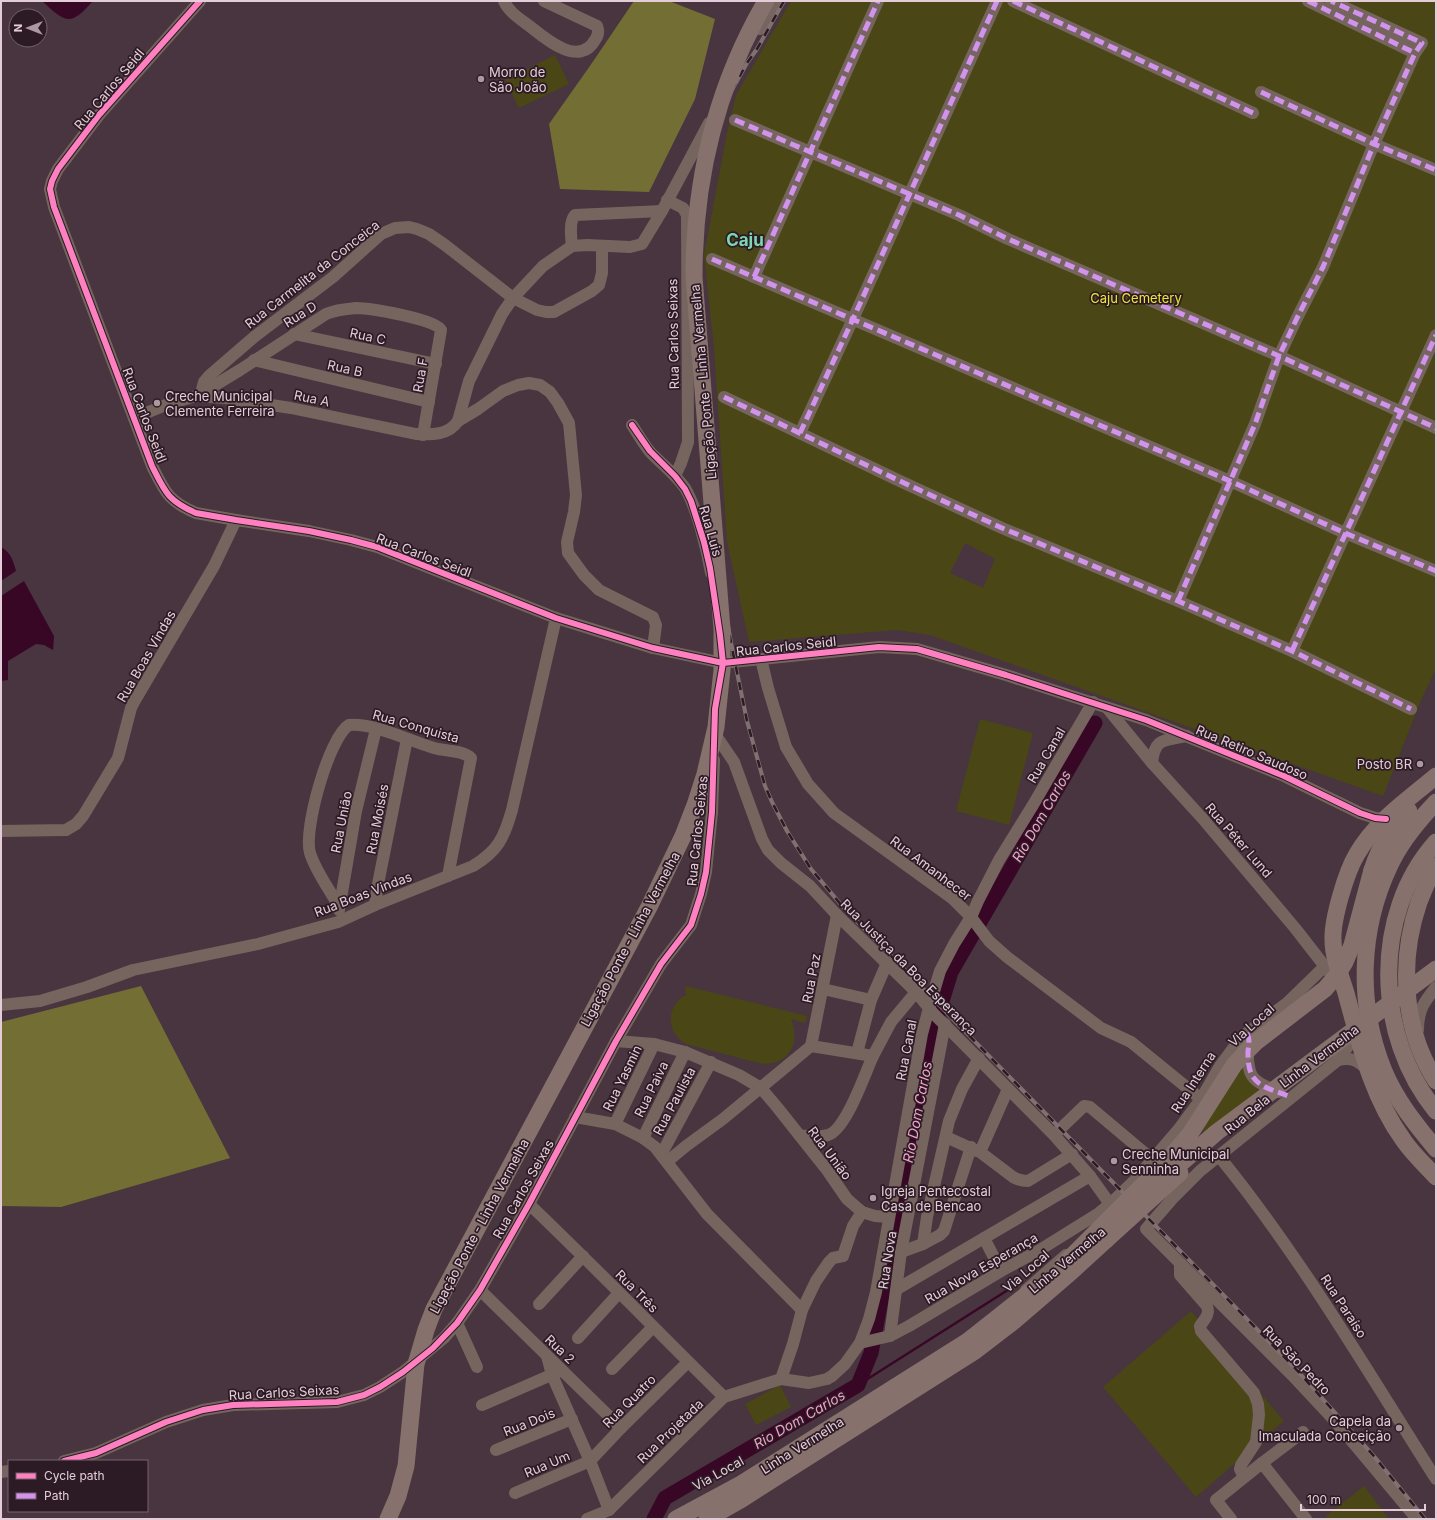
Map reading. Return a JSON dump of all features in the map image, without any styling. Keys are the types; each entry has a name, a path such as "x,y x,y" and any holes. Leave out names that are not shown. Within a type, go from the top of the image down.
{"highway":[{"name":"Ligação Ponte - Linha Vermelha","path":"388,1519 398,1496 406,1466 416,1364 434,1309 649,907 684,836 707,766 716,727 719,702 722,666 722,633 694,277 696,217 704,163 717,111 742,48 766,1"},
{"path":"1436,776 1386,819 1366,840 1353,861 1344,887 1334,923 1333,942 1354,1025 1367,1069 1378,1096 1400,1136 1436,1177"},
{"path":"1062,1266 1166,1162 1190,1134 1234,1065 1245,1053 1256,1042 1321,992 1337,975 1345,962 1352,945 1372,870 1381,847 1390,832 1414,806 1436,787"},
{"path":"1436,802 1418,821 1390,864 1374,906 1369,928 1365,975 1368,1013 1377,1053 1413,1135 1436,1163"},
{"path":"1436,842 1420,863 1402,900 1392,937 1389,973 1391,1008 1399,1041 1413,1076 1436,1111"},
{"path":"1436,866 1419,903 1412,927 1408,946 1406,996 1418,1043 1428,1067 1436,1081"},
{"name":"Linha Vermelha","path":"675,1516 754,1476 968,1341 1062,1266 1217,1132 1436,969"},
{"name":"Linha Vermelha","path":"707,1519 782,1474 974,1351 1014,1321 1071,1272 1194,1160 1436,977"},
{"path":"1390,1084 1412,1120 1436,1149"}],"street":[{"name":"Rua Carlos Seidl","path":"200,1 99,115 58,169 50,189 54,207 152,466 162,487 171,499 184,508 196,513 336,536 377,547 556,618 653,648 723,663 879,648 917,649 1108,708"},
{"path":"504,1 511,12 559,48 582,52 590,47 597,37 597,26 544,1"},
{"path":"744,59 777,1"},
{"path":"754,277 812,152 878,1"},
{"path":"800,433 997,1"},
{"path":"1013,1 1252,113"},
{"path":"1308,1 1415,53"},
{"path":"1178,601 1255,424 1279,356 1323,267 1374,144 1415,53 1422,43 1331,1"},
{"path":"1262,92 1374,144 1436,170"},
{"path":"458,421 468,381 502,314 513,298 543,266 572,246 635,247 642,244 665,206 715,112"},
{"path":"735,120 910,194 1279,356 1436,428"},
{"path":"572,246 572,221 573,216 575,215 665,206"},
{"name":"Rua Carlos Seixas","path":"665,206 683,208 687,215 688,442 681,463 674,476"},
{"name":"Rua Carmelita da Conceica","path":"199,395 204,382 210,375 254,337 333,277 381,234 395,228 409,227 429,234 513,298 541,312 552,312 592,291 599,285 601,279 602,246"},
{"path":"712,259 1436,571"},
{"name":"Rua D","path":"199,395 326,314 338,310 355,308 394,313 434,324"},
{"name":"Rua F","path":"423,435 441,330 434,324"},
{"name":"Rua C","path":"294,334 436,364"},
{"path":"1292,651 1436,335"},
{"name":"Rua B","path":"254,360 429,402"},
{"name":"Rua A","path":"134,418 168,404 199,395 247,400 423,435 445,432 455,426 458,421 503,391 518,385 540,385 550,392 569,423 576,495 574,512 567,542 568,553 584,575 599,590 653,617 656,625 653,648"},
{"path":"724,397 902,482 995,524 1292,651 1411,709"},
{"name":"Rua Luis","path":"632,425 650,451 685,489 691,502 704,542 715,596 723,663"},
{"name":"Rua Boas Vindas","path":"1,831 66,830 76,824 83,816 118,758 131,708 134,702 214,566 236,520"},
{"name":"Rua Boas Vindas","path":"1,1005 40,1001 87,988 133,970 258,944 338,922 375,905 473,866 488,857 507,829 521,777 556,618"},
{"name":"Rua Amanhecer","path":"761,659 768,688 786,746 808,784 834,813 953,900 976,923 993,946 1007,957 1101,1028 1131,1042 1201,1099"},
{"name":"Rua Carlos Seixas","path":"68,1460 96,1452 166,1422 203,1410 233,1405 337,1402 364,1395 404,1372 433,1348 457,1323 480,1290 529,1204 616,1041 661,964 691,925 696,912 706,872 712,812 716,701 723,663"},
{"name":"Rua Canal","path":"781,1379 809,1383 827,1379 845,1364 863,1342 876,1292 918,1060 937,1016 940,971 954,944 976,923 978,901 999,860 1033,805 1092,702"},
{"name":"Rua Retiro Saudoso","path":"1108,708 1146,720 1284,776 1360,813 1375,818 1386,819"},
{"name":"Rua Péter Lund","path":"1108,708 1152,763 1203,819 1295,928 1346,992"},
{"name":"Rua Conquista","path":"339,907 315,864 310,853 308,841 315,804 326,763 346,727 352,724 376,729 434,748 470,756 471,759 448,876"},
{"name":"Rua União","path":"338,922 339,907 356,811 376,729"},
{"name":"Rua Justiça da Boa Esperança","path":"715,734 734,762 762,839 768,850 781,863 810,886 837,915 916,992 937,1016 1072,1154 1110,1204"},
{"path":"1152,763 1154,748 1157,745 1166,740 1186,736"},
{"name":"Rua Moisés","path":"375,905 408,739"},
{"name":"Rua Paz","path":"811,1046 837,915"},
{"path":"857,1053 871,1000 887,963"},
{"name":"Rua Interna","path":"1110,1204 1153,1160 1178,1130 1201,1099 1220,1066 1237,1043 1248,1038 1327,970"},
{"path":"1418,1043 1418,1016 1425,1001 1436,987"},
{"path":"823,989 871,1000"},
{"path":"800,1136 824,1136 835,1131 848,1112 873,1056 891,1022 916,992"},
{"name":"Rua Nova","path":"886,1337 897,1289 901,1252 937,1016"},
{"name":"Rua Bela","path":"1146,1229 1173,1198 1218,1155 1338,1060 1349,1045 1354,1025"},
{"path":"1248,1038 1248,1066 1252,1077 1261,1085 1291,1097"},
{"name":"Via Local","path":"675,1516 770,1459 948,1348 990,1319 1039,1279 1083,1239 1156,1167 1187,1131 1231,1061 1248,1038"},
{"name":"Rua União","path":"616,1041 654,1044 685,1052 739,1075 761,1088 778,1106 827,1170 847,1199 862,1212 875,1216 889,1217"},
{"name":"Rua Yasmin","path":"615,1124 654,1044"},
{"path":"665,1157 686,1146 723,1120 811,1046 873,1056"},
{"name":"Rua Paiva","path":"643,1138 685,1052"},
{"path":"922,1244 949,1121 955,1105 979,1058"},
{"path":"1338,1060 1351,1058 1367,1069"},
{"name":"Rua Paulista","path":"665,1157 711,1062"},
{"path":"901,1252 922,1244 940,1235 944,1231 976,1150 1008,1089"},
{"path":"1054,1135 1084,1106 1087,1106 1153,1160"},
{"path":"575,1117 615,1124 643,1138 656,1147 707,1214 802,1310"},
{"path":"946,1137 976,1150 1018,1180 1028,1180 1072,1154"},
{"name":"Rua Paraíso","path":"1218,1155 1247,1190 1319,1292 1436,1479"},
{"path":"897,1289 1090,1176"},
{"name":"Rua Três","path":"529,1204 724,1397"},
{"name":"Rua Nova Esperança","path":"863,1342 886,1337 1073,1230 1110,1204"},
{"path":"781,1379 796,1334 802,1310 816,1282 829,1262 833,1258 843,1256 854,1226 862,1212"},
{"name":"Rua São Pedro","path":"1146,1229 1271,1353 1327,1412 1417,1519"},
{"path":"984,1238 1001,1271"},
{"path":"539,1304 583,1256"},
{"path":"1180,1263 1180,1275 1207,1306 1208,1314 1200,1326 1201,1331 1254,1393 1258,1404 1259,1415 1256,1442 1240,1469 1244,1477"},
{"name":"Rua 2","path":"480,1290 547,1356"},
{"path":"578,1338 618,1293"},
{"path":"457,1323 477,1367"},
{"path":"612,1370 653,1327"},
{"name":"Rua Um","path":"547,1356 557,1373 572,1419 609,1510"},
{"name":"Rua Quatro","path":"590,1461 688,1362"},
{"path":"482,1405 557,1373"},
{"name":"Rua 2","path":"557,1373 621,1428"},
{"name":"Rua Projetada","path":"587,1519 609,1510 724,1397 781,1379"},
{"name":"Rua Dois","path":"496,1450 572,1419"},
{"path":"1231,1519 1216,1500 1303,1432"},
{"name":"Rua Um","path":"515,1493 590,1461"},
{"path":"1262,1463 1306,1519"}],"green space":[{"name":"Caju Cemetery","path":"791,1 1436,1 1436,669 1422,698 1383,796 930,635 897,630 749,642 727,542 714,348 704,255 727,133 736,95","holes":["965,543 995,559 983,588 950,573"]},
{"path":"555,55 569,84 519,108 505,80"},
{"path":"980,719 1033,733 1009,825 956,811"},
{"path":"686,986 807,1016 805,1023 791,1019 795,1037 790,1052 784,1058 769,1064 759,1063 686,1044 679,1039 674,1033 672,1026 672,1011 680,999 687,994 685,993"},
{"path":"1241,1066 1260,1093 1205,1134 1202,1128"},
{"path":"1191,1311 1284,1421 1196,1497 1103,1387"},
{"path":"780,1385 791,1407 756,1425 745,1404"},
{"path":"1364,1486 1389,1519 1328,1519 1326,1516"}],"shaded area":[{"path":"42,1 93,1 79,15 68,19 57,14"},
{"path":"634,1 669,1 715,19 695,99 649,192 560,189 549,124"},
{"path":"1,547 11,557 16,571 1,581"},
{"path":"24,581 54,636 53,650 44,645 36,644 8,661 8,680 1,681 1,596"},
{"path":"141,986 230,1158 61,1207 1,1206 1,1022"}],"waterway":[{"name":"Rio Dom Carlos","path":"654,1519 665,1498 858,1385 871,1353 931,1037 951,972 1095,723"},
{"path":"858,1385 1011,1288"}],"railway":[{"path":"784,1 728,97 719,126 703,197 699,206 696,249 697,300 700,313 703,390 704,472 709,517 732,648 747,721 765,786 787,831 811,869 843,907 1294,1367 1373,1455 1425,1519"}],"marked path":[{"path":"754,277 878,1"},
{"path":"800,433 997,1"},
{"path":"1013,1 1253,113"},
{"path":"1308,1 1415,53"},
{"path":"1178,601 1255,424 1279,356 1323,267 1374,144 1415,53 1422,43 1331,1"},
{"path":"1261,92 1374,144 1436,170"},
{"path":"735,120 959,215 1008,239 1279,356 1436,428"},
{"path":"712,259 1436,571"},
{"path":"1292,651 1436,335"},
{"path":"724,397 1002,528 1178,601 1292,651 1411,709"},
{"path":"1247,1033 1249,1040 1248,1063 1254,1078 1265,1087 1291,1097"}],"cycle path":[{"path":"200,1 99,115 58,169 50,189 54,207 152,466 160,483 173,500 196,513 309,531 377,547 556,618 653,648 723,663 879,647 917,649 1006,675 1146,720 1284,776 1360,813 1375,818 1386,819"},
{"path":"68,1460 96,1453 166,1422 203,1410 233,1405 337,1402 364,1395 380,1387 403,1372 433,1348 457,1323 480,1290 529,1204 616,1041 661,964 691,925 706,872 712,812 715,709 723,663 720,635 710,568 704,542 691,501 685,489 675,476 650,451 632,425"}],"place":[{"name":"Morro de São João","path":"481,79"},
{"name":"Creche Municipal Clemente Ferreira","path":"157,403"},
{"name":"Posto BR","path":"1420,764"},
{"name":"Creche Municipal Senninha","path":"1114,1161"},
{"name":"Igreja Pentecostal Casa de Bencao","path":"873,1198"},
{"name":"Capela da Imaculada Conceição","path":"1399,1428"}],"district":[{"name":"Caju","path":"745,240"}]}
